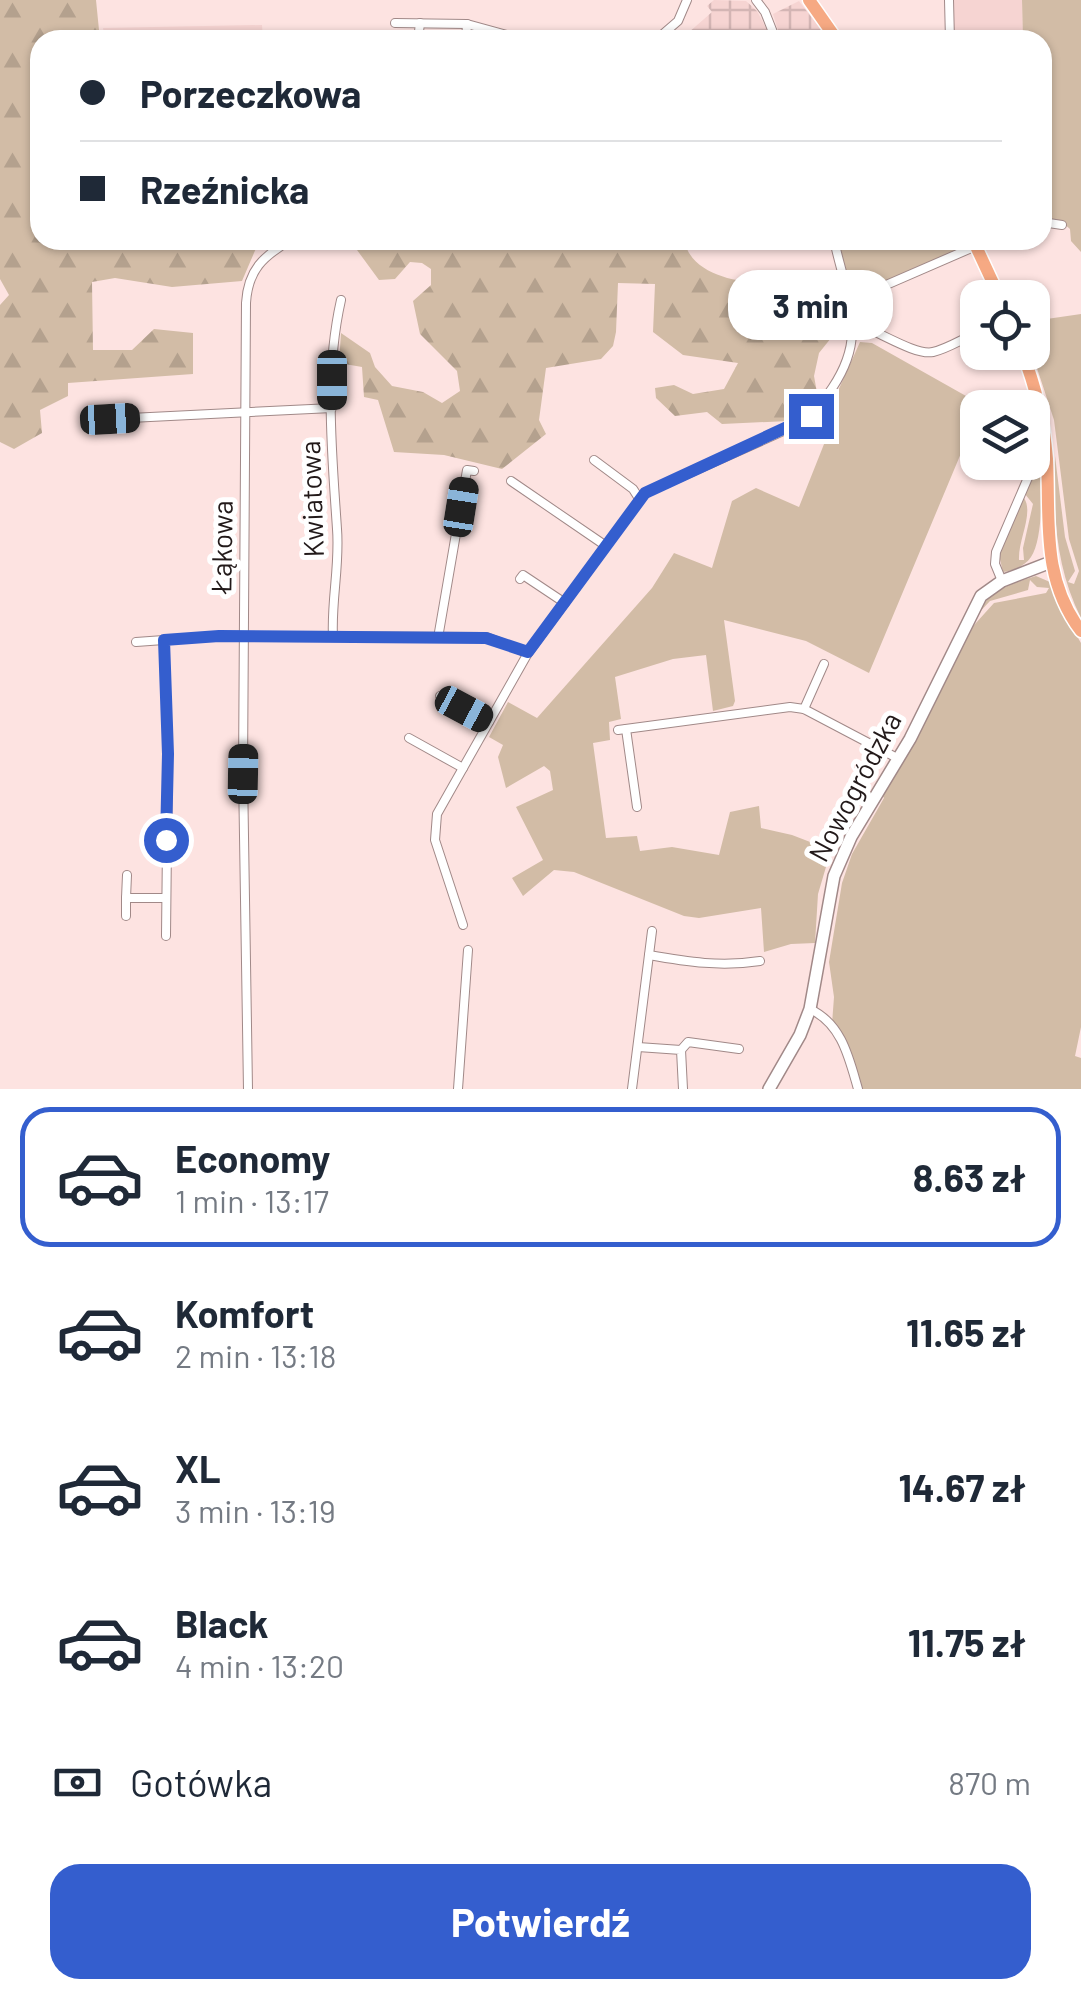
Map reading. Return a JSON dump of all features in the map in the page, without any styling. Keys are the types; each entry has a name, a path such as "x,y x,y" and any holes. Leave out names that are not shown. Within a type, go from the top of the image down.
{"main road":[{"path":"809,0 830,30"},
{"path":"977,250 991,280"},
{"path":"1028,370 1044,428 1050,562 1062,598 1081,631"},
{"name":"Nowogródzka","path":"770,1089 810,1009 839,860 898,759 980,596 1002,581 1050,562"}],"street":[{"path":"668,30 678,22 686,0"},
{"path":"756,0 772,30"},
{"path":"949,0 950,30"},
{"path":"395,22 468,24 489,30"},
{"path":"419,30 420,22"},
{"path":"467,30 468,24"},
{"path":"1052,224 1062,225"},
{"name":"Łąkowa","path":"248,1089 244,956 247,288 257,264 273,250"},
{"path":"463,925 434,830 439,808 528,652 645,493 811,416 828,395 852,337 836,250"},
{"path":"847,302 959,250"},
{"name":"Kwiatowa","path":"334,636 338,531 332,487 332,354 341,300"},
{"path":"851,322 873,328 923,353 960,341"},
{"path":"110,419 332,408"},
{"path":"594,460 633,489 640,500"},
{"path":"438,638 467,470 474,471"},
{"path":"1002,581 996,552 1027,480"},
{"path":"511,481 606,546"},
{"path":"520,579 523,575 565,604"},
{"path":"136,642 244,636 486,638 528,652"},
{"path":"164,640 168,754 166,936"},
{"path":"804,709 824,664"},
{"path":"440,696 489,722"},
{"path":"636,807 622,730 780,706 804,709 898,759"},
{"path":"408,738 462,768"},
{"path":"126,876 126,916"},
{"path":"126,898 166,898"},
{"path":"632,1089 652,931"},
{"path":"458,1089 468,950"},
{"path":"649,955 706,965 760,961"},
{"path":"810,1009 828,1020 839,1034 858,1089"},
{"path":"683,1089 681,1050 688,1042 739,1050"},
{"path":"638,1046 681,1050"}],"shaded area":[{"path":"714,0 746,1 757,11 767,30 691,30 712,12 707,6"},
{"path":"949,0 1022,0 1023,30 950,30"},
{"path":"799,1 821,30 778,30 773,14"},
{"path":"262,25 262,30 103,30"}],"green space":[{"path":"0,0 96,0 99,30 30,30 30,250 255,250 242,281 172,287 115,278 92,282 93,350 132,350 154,329 193,333 193,374 68,383 68,396 40,410 42,433 14,449 0,442 0,305 9,295 0,279"},
{"path":"1022,0 1081,0 1081,252 1071,241 1070,229 1052,220 1052,30 1023,30"},
{"path":"357,250 688,250 697,263 722,276 777,283 779,296 788,305 837,305 835,333 819,353 814,376 818,398 789,421 722,424 707,412 675,416 656,398 655,388 674,385 693,394 724,389 738,363 683,355 653,332 655,284 618,283 613,346 601,359 546,368 539,420 546,434 502,469 444,455 394,452 378,400 364,397 362,367 339,363 341,333 370,353 375,367 392,386 423,392 442,403 460,391 457,371 420,334 413,301 431,285 431,269 410,262 395,279 379,280"},
{"path":"840,250 959,250 852,296"},
{"path":"1081,314 1081,618 1072,598 1061,559 1055,456 1065,537 1075,571 1068,582 1074,584 1079,571 1069,539 1050,390 1044,390 1038,370 1050,370 1050,319"},
{"path":"860,342 872,343 960,393 960,456 869,673 806,641 724,620 733,706 713,711 706,655 673,659 615,677 621,719 609,722 610,740 593,743 606,838 637,836 640,851 672,847 719,855 730,812 759,806 761,828 831,850 818,894 815,943 791,944 764,952 761,908 699,918 684,916 574,872 554,870 523,896 512,878 543,860 516,807 553,790 550,771 544,766 506,788 498,757 503,745 489,737 508,702 537,718 652,588 674,553 712,568 732,501 756,488 799,507 832,424 828,413"},
{"path":"1030,480 1041,480 1036,547 1026,563 1003,572 999,555 1024,498 1027,511 1019,560 1024,560 1033,504 1025,494"},
{"path":"1036,576 1050,582 1081,643 1081,1027 1075,1056 1081,1058 1081,1089 855,1089 832,1024 834,997 829,962 842,883 852,854 966,634 994,603 1046,593 1049,588 1037,587 1030,580 1028,590 990,601 973,619 1000,590"}],"route":[{"path":"166,840 164,640 219,636 486,638 528,652 645,493 811,416"}]}
